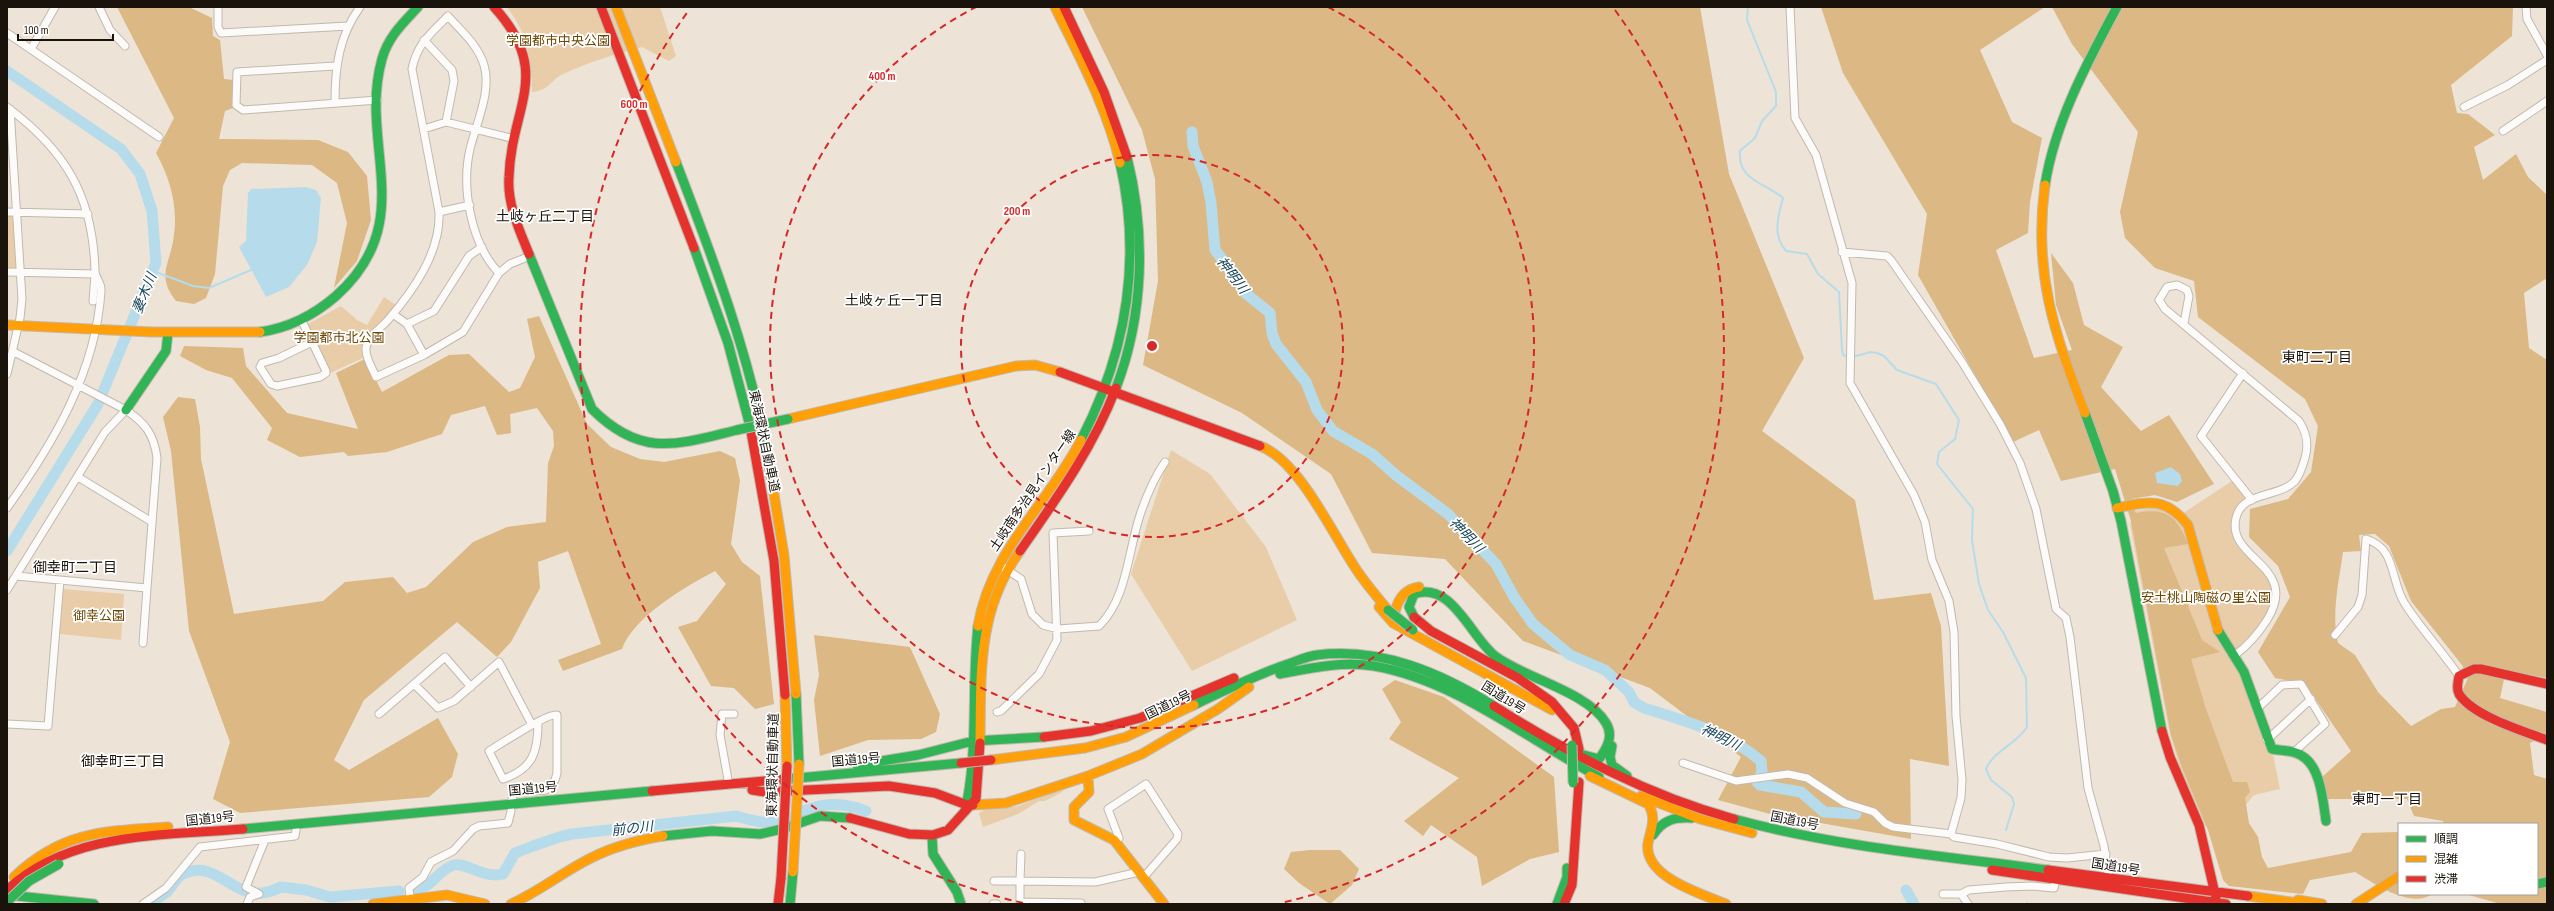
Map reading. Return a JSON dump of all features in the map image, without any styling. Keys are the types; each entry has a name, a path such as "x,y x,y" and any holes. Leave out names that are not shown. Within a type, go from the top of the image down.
{"main road":[{"path":"7,325 155,333 250,333 276,329 301,319 319,309 345,288 366,259 376,236 383,191 378,100 382,62 388,45 401,25 418,7"},
{"path":"494,7 510,24 518,40 527,74 525,99 515,139 509,172 510,202 586,398 592,409 607,426 628,439 652,445 677,444 1016,366 1035,366 1056,370 1249,443 1274,461 1306,495 1359,581 1393,623 1558,714 1575,747"},
{"name":"東海環状自動車道","path":"601,7 630,77 723,327 756,452 775,567 783,640 787,766 781,878 778,904"},
{"name":"東海環状自動車道","path":"616,7 711,255 743,352 766,444 789,583 798,700 799,764 790,904"},
{"name":"土岐南多治見インター線","path":"977,741 983,649 986,628 994,596 1007,569 1083,458 1097,433 1110,391 1131,282 1131,234 1121,165 1099,100 1055,7"},
{"name":"土岐南多治見インター線","path":"977,741 977,628 985,596 998,564 1073,455 1110,391 1127,352 1138,294 1139,242 1136,201 1124,146 1110,107 1064,7"},
{"path":"2117,7 2088,64 2053,153 2043,198 2040,245 2049,306 2101,454 2117,508 2129,557 2164,735 2178,779 2199,826 2215,893 2220,904"},
{"path":"123,408 162,359 166,351 168,333"},
{"path":"1249,443 1254,442 1271,452 1305,485 1352,564 1375,597 1413,630 1556,706"},
{"path":"2117,508 2155,501 2172,507 2181,515 2188,525 2220,632 2244,672 2267,740 2272,749 2294,752 2304,757 2311,766 2318,781 2326,821"},
{"path":"1391,610 1398,599 1415,587 1428,586 1445,592 1457,604 1480,638 1491,648 1592,704 1606,715 1614,734 1608,758 1611,765 1619,772 1648,786 1684,799 1693,808"},
{"path":"1487,703 1497,705 1586,757 1599,759 1610,739 1607,723 1591,707 1486,649 1455,607 1442,596 1426,590 1414,594 1409,607 1412,616 1430,630 1520,680 1556,706 1574,729 1575,747 1576,782 1573,878 1564,904"},
{"name":"国道19号","path":"992,764 1085,748 1126,737 1264,672 1316,656 1357,654 1377,656 1415,666 1463,687 1555,745 1596,767 1634,785 1693,808 1773,830 1851,844 2109,883 2220,904"},
{"path":"790,779 808,772 918,755 977,741 1044,737 1098,729 1140,718 1288,657 1316,656"},
{"name":"国道19号","path":"7,902 29,881 75,849 109,841 235,828 752,790 961,767 1086,756 1126,745 1169,727 1268,678 1322,665 1368,665 1398,670 1448,689 1550,752 1586,771 1658,804 1700,819 1775,839 2056,879 2288,900 2306,904"},
{"path":"2547,684 2481,668 2474,668 2459,676 2459,694 2470,705 2501,722 2547,740"},
{"path":"752,790 765,792 859,786 889,786 935,793 973,803 1017,800 1088,776 1155,746 1218,709 1249,687"},
{"path":"516,903 580,862 607,850 678,833 711,831 764,834 787,829 826,815 843,816 914,835 932,836 952,830 973,803 972,785 977,741"},
{"name":"国道19号","path":"7,890 23,876 57,861 111,848 790,779 961,767"},
{"path":"1586,771 1590,776 1647,802 1654,817 1652,836"},
{"path":"1088,776 1089,792 1074,808 1074,820 1085,827 1110,836 1161,903"},
{"path":"1557,904 1567,877 1576,782"},
{"path":"1700,819 1670,817 1660,822 1648,846 1650,858 1658,870 1669,878 1726,904"},
{"path":"7,886 25,864 43,852 88,833 205,825 235,828"},
{"path":"932,836 933,854 957,892 961,904"},
{"path":"2348,904 2357,904 2398,877"},
{"path":"7,895 94,904"},
{"path":"373,904 410,898 447,895 485,904"},
{"path":"2288,900 2306,900 2322,904"}],"street":[{"path":"31,49 55,7"},
{"path":"99,7 110,30 125,46"},
{"path":"218,7 218,27 221,33 348,26"},
{"path":"335,102 335,66 348,26 360,7"},
{"path":"1790,7 1795,118 1816,155 1842,252 1852,283 1850,382 1914,495 1925,522 1932,560 1949,601 1954,632 1956,716 1962,780 1961,798 1951,834"},
{"path":"2526,7 2527,19 2547,55"},
{"path":"499,273 482,247 470,206 468,172 486,80 484,66 477,48 448,16 424,40 415,53 412,69 439,212 438,233 429,258 393,314 371,337 366,347 366,355 376,377 424,355 464,332 499,273 510,264 530,256"},
{"path":"7,33 159,137"},
{"path":"424,40 452,70 454,81 446,122"},
{"path":"2464,107 2508,85 2547,60"},
{"path":"335,66 237,72 236,105 243,110 378,100"},
{"path":"2503,131 2547,101"},
{"path":"7,374 14,352 22,299 16,212 10,159 8,108"},
{"path":"8,108 55,150 76,184 88,214 95,274 93,302"},
{"path":"424,129 446,122 515,139"},
{"path":"439,212 470,206"},
{"path":"7,212 88,214"},
{"path":"407,324 434,311 469,256 482,247"},
{"path":"1842,252 1887,256 1892,260 1962,362 2000,424 2020,463 2041,530 2056,609 2066,618 2070,637 2088,788 2106,854 2109,883"},
{"path":"7,272 95,274"},
{"path":"7,508 64,419 80,387 97,330 102,289 95,274"},
{"path":"2184,323 2189,296 2187,290 2177,285 2167,287 2159,300 2165,309 2184,323 2299,421 2306,431 2308,443 2304,461 2296,480 2286,488 2248,501 2237,514 2234,525 2237,536 2270,573 2277,587 2277,596 2274,610 2256,636 2234,655"},
{"path":"393,314 407,324 424,355"},
{"path":"301,319 312,342 326,373 320,377 277,386 271,384 260,367 262,363 279,358 312,342"},
{"path":"14,352 123,408 149,428 155,440 157,458 143,643"},
{"path":"2243,373 2201,436 2252,500"},
{"path":"7,590 105,432 123,408"},
{"path":"998,564 1021,580 1028,606 1037,621 1050,628 1058,629 1099,626 1115,607 1140,514 1158,473 1165,462"},
{"path":"78,477 152,522"},
{"path":"997,712 1000,711 1039,674 1057,640 1058,629 1053,533 1089,531"},
{"path":"2335,635 2358,607 2362,595 2366,539 2372,540 2381,545 2386,552 2404,603 2459,676"},
{"path":"16,576 147,588"},
{"path":"7,724 48,726 60,580"},
{"path":"379,714 445,657 471,688"},
{"path":"410,898 410,888 423,877 431,862 453,851 465,836 478,826 508,822 514,793 546,790 555,780 558,718 555,714 551,714 535,724 489,751 503,779 515,775 530,762 536,750 535,724 499,662 471,688 454,701 438,708 414,684"},
{"path":"2256,708 2282,685 2301,684 2325,724 2294,752"},
{"path":"2267,740 2311,699"},
{"path":"729,785 720,736 722,714 734,714"},
{"path":"1683,763 1732,781 1788,774 1807,778 1845,803 1874,812 1884,823 1893,827 1951,834 1962,839 1997,844 2049,857 2067,858 2106,854"},
{"path":"994,881 1095,882 1141,875 1177,839 1178,834 1146,784 1108,809 1119,838"},
{"path":"143,904 166,888 200,847 295,836 296,830"},
{"path":"248,901 259,894 246,887 265,840"},
{"path":"1021,854 1020,903 1080,903"},
{"path":"1943,894 1961,894 1982,888 2032,886 2054,888 2056,879"},
{"path":"1961,894 1968,904"}],"green space":[{"name":"学園都市中央公園","path":"506,7 660,7 676,56 669,61 642,47 622,52 563,74 547,87 532,92 531,70 527,47 519,25"},
{"path":"7,214 13,216 16,269 7,270"},
{"name":"学園都市北公園","path":"384,297 396,305 363,349 363,358 330,373 306,325 341,306 357,320 367,325"},
{"path":"1171,450 1210,474 1266,547 1297,620 1192,671 1131,574"},
{"name":"安土桃山陶磁の里公園","path":"2235,479 2252,500 2241,508 2237,536 2277,587 2274,610 2235,655 2272,749 2280,789 2254,795 2234,819 2206,827 2181,770 2170,735 2130,524 2136,511 2147,509 2162,510 2176,518"},
{"name":"御幸公園","path":"63,589 124,594 121,640 60,634"},
{"path":"1066,787 1062,792 1045,801 1039,801 1018,814 983,827 979,813 984,810 1018,806"}],"shaded area":[{"path":"117,7 189,7 212,18 213,36 220,40 224,79 233,80 233,108 225,111 219,139 318,140 348,152 367,176 371,220 357,261 334,288 347,223 337,183 312,165 242,163 230,170 223,186 215,274 206,298 194,304 176,301 166,283 165,276 174,235 174,203 169,182 156,153 174,118"},
{"path":"1082,7 1700,7 1729,174 1804,358 1762,431 1855,500 1874,600 1931,593 1941,626 1949,766 1910,759 1911,839 1770,814 1718,800 1741,757 1650,688 1523,641 1445,559 1372,553 1331,474 1242,413 1143,365 1158,281 1155,179 1142,130"},
{"path":"1821,7 2045,7 1980,50 2012,122 2042,138 2030,202 2028,233 1996,250 2034,358 2072,350 2056,305 2051,253 2073,283 2084,325 2123,347 2101,387 2141,431 2169,415 2214,484 2177,502 2155,495 2131,499 2136,513 2156,512 2170,516 2180,527 2188,544 2164,548 2202,640 2220,652 2191,659 2206,709 2233,782 2247,782 2250,792 2245,798 2249,823 2258,837 2262,857 2268,868 2351,852 2362,833 2398,832 2398,895 2382,888 2355,872 2310,880 2303,894 2229,886 2223,880 2208,830 2183,770 2171,735 2131,521 2115,469 2061,481 2039,430 2013,442 1918,275 1927,214 1843,73"},
{"path":"2052,7 2513,7 2512,36 2451,85 2457,113 2468,114 2495,135 2474,147 2483,180 2516,154 2528,177 2547,195 2547,278 2524,293 2529,348 2547,360 2547,678 2506,670 2500,698 2547,712 2547,734 2530,743 2534,775 2547,779 2547,904 2501,904 2469,895 2538,895 2538,823 2444,823 2443,821 2414,816 2407,799 2326,799 2321,778 2351,751 2305,684 2275,678 2258,652 2290,597 2278,566 2249,537 2250,509 2288,499 2311,472 2318,426 2305,399 2198,317 2194,281 2155,268 2125,238 2120,212 2138,132 2072,44","holes":["2375,534 2389,546 2411,601 2462,665 2468,678 2455,707 2441,709 2411,726 2378,692 2355,655 2338,643 2335,609 2343,552 2361,551 2359,535"]},
{"path":"539,316 587,424 611,447 640,459 664,462 720,451 735,458 740,481 731,544 742,562 760,576 774,704 755,709 734,688 711,686 678,627 697,621 726,584 715,571 676,594 649,614 637,625 628,637 622,649 563,671 558,660 601,644 568,551 538,562 540,588 511,642 497,657 457,622 364,700 334,760 349,770 438,718 458,754 452,777 429,797 240,813 213,799 230,742 189,631 171,451 163,417 178,397 195,399 200,427 201,459 234,614 323,601 345,582 393,577 407,593 426,587 473,542 507,527 546,522 548,463 554,446 553,431 537,408 510,414 511,433 497,435 485,406 451,415 442,434 387,452 348,456 344,452 300,457 267,440 272,428 232,378 206,370 180,356 184,346 243,348 246,366 287,413 358,429 336,373 365,359 382,392 449,355 469,354 509,392 520,388 535,357 527,319"},
{"path":"814,635 910,647 940,714 936,732 921,739 868,740 820,756 814,700 819,675"},
{"path":"1395,680 1444,697 1554,777 1559,852 1530,859 1482,886 1477,857 1431,825 1423,836 1404,821 1459,778 1389,739 1401,722 1382,689"},
{"path":"1310,850 1340,850 1359,869 1352,885 1330,904 1299,883 1284,869 1291,852"},
{"path":"2398,895 2431,895 2424,898 2414,899"}],"water":[{"path":"306,187 316,190 321,198 317,242 307,265 289,287 266,297 239,247 246,241 248,193 251,189"},
{"path":"2171,467 2180,474 2182,481 2178,486 2157,483 2155,473"}],"waterway":[{"path":"1748,7 1747,20 1776,92 1776,106 1762,121 1755,138 1740,151 1740,161 1743,169 1748,175 1783,198 1777,226 1779,239 1786,251 1807,254 1818,274 1839,292 1842,350 1843,355 1848,357"},
{"name":"妻木川","path":"7,71 121,149 140,174 152,211 156,263 98,404 7,551"},
{"name":"神明川","path":"1192,132 1193,146 1207,182 1211,203 1215,250 1237,278 1244,292 1270,313 1272,333 1276,344 1306,382 1317,410 1333,431 1372,454 1397,476 1448,514 1496,564 1514,597 1533,624 1570,655 1605,670 1629,692 1634,702 1644,708 1706,728 1734,742 1761,761 1762,772 1757,782 1760,785 1801,792 1824,812 1856,814"},
{"path":"153,271 193,286 209,288 251,270"},
{"path":"1852,357 1871,352 1877,353 1884,356 1897,370 1936,384 1959,420 1955,439 1939,452 1937,464 1973,509 1972,540 1979,584 1988,610 2003,632 2026,678 2027,727 2018,738 1994,757 1986,769 1991,780 2012,797 2014,804 2006,830"},
{"name":"前の川","path":"418,889 423,888 444,870 454,865 464,866 482,873 496,875 503,874 515,853 550,840 572,834 736,816 762,822 779,822 812,808 827,805 851,806 866,811"},
{"path":"149,904 167,892 181,875 196,870 208,872 240,889 251,893 265,893 281,887 306,890 330,897 399,891"},
{"name":"神明川","path":"1906,890 1914,904"}],"traffic: fast":[{"path":"260,332 291,324 310,315 336,296 361,268 375,239 381,210 382,181 376,121 377,91 382,59 392,37 418,7"},
{"path":"2045,185 2056,138 2064,116 2094,50 2117,7"},
{"path":"1116,388 1132,332 1137,303 1139,274 1137,215 1127,157"},
{"path":"676,162 717,271 741,345 768,458"},
{"path":"1081,440 1109,374 1119,339 1126,305 1130,235 1120,163"},
{"path":"694,248 728,343 750,426"},
{"path":"529,254 592,409 610,425 627,435 643,441 660,444 696,440 737,430"},
{"path":"126,410 166,351 168,333"},
{"path":"2085,413 2113,491 2121,521 2162,731"},
{"path":"737,430 788,419"},
{"path":"1414,617 1409,607 1414,594 1427,592 1439,595 1450,603 1495,656 1507,664 1571,694 1597,712 1608,728 1609,737 1605,751 1599,759 1580,754"},
{"path":"1388,610 1413,630"},
{"path":"965,811 972,765 978,626"},
{"path":"2218,630 2244,672 2272,749 2299,754 2308,761 2313,768 2320,786 2326,821"},
{"path":"1194,705 1278,667 1310,656 1341,654 1364,655 1410,665 1453,683 1494,706"},
{"path":"1280,674 1327,666 1350,664 1374,666 1404,673 1462,697 1599,777"},
{"path":"796,694 799,764"},
{"path":"857,765 918,755 973,741 1044,737"},
{"path":"1572,745 1573,783"},
{"path":"1612,746 1610,757 1612,765 1627,776"},
{"path":"787,779 961,763"},
{"path":"243,829 652,791"},
{"path":"663,836 712,831 760,834 782,829 820,816 850,818"},
{"path":"1653,835 1661,826 1670,820 1692,818"},
{"path":"1734,819 1772,829 1850,844 2048,870"},
{"path":"932,836 933,854 957,892 961,904"},
{"path":"7,902 29,881 59,864"},
{"path":"1557,904 1567,877 1567,868"},
{"path":"790,904 793,872"},
{"path":"2538,884 2547,882"},
{"path":"8,895 94,904"}],"traffic: slow":[{"path":"616,7 676,162"},
{"path":"1055,7 1100,103 1108,123 1120,163"},
{"path":"2045,185 2042,216 2044,274 2056,329 2064,356 2085,413"},
{"path":"7,325 152,332 260,332"},
{"path":"788,419 1016,366 1035,365 1060,372"},
{"path":"978,626 985,599 1007,552 1053,486 1081,440"},
{"path":"1260,446 1274,454 1288,466 1301,482 1314,500 1356,569 1388,610"},
{"path":"768,458 784,555 796,694"},
{"path":"2117,508 2138,504 2156,503 2164,505 2172,510 2188,525 2218,630"},
{"path":"980,743 984,643 996,596 1006,574 1020,551"},
{"path":"1395,612 1403,595 1406,592 1419,587"},
{"path":"1379,607 1393,623 1552,710"},
{"path":"973,805 1006,803 1088,776 1142,754 1218,709 1249,687"},
{"path":"785,695 787,766"},
{"path":"991,760 1085,748 1126,737 1194,705"},
{"path":"793,872 799,764"},
{"path":"1088,776 1089,792 1074,807 1074,820 1114,840 1164,904"},
{"path":"1590,776 1648,804 1651,809 1653,819 1648,843 1649,855 1664,875 1689,889 1726,904"},
{"path":"1641,796 1700,819 1752,833"},
{"path":"14,877 49,850 85,836 104,832 168,827"},
{"path":"511,904 522,899 572,868 601,853 645,839 663,836"},
{"path":"2356,904 2398,877"},
{"path":"373,904 447,895 485,904"},
{"path":"2248,896 2306,904"},
{"path":"2298,900 2322,904"}],"traffic: jam":[{"path":"494,7 512,30 522,51 526,71 525,90 511,152 509,187 514,216 529,254"},
{"path":"601,7 694,248"},
{"path":"1064,7 1104,92 1127,157"},
{"path":"1060,372 1260,446"},
{"path":"1020,551 1061,492 1085,452 1107,410 1116,388"},
{"path":"750,426 774,561 785,695"},
{"path":"1414,617 1431,631 1518,678 1552,702 1574,728 1579,749"},
{"path":"2547,684 2481,669 2474,669 2459,676 2457,688 2459,694 2466,702 2487,716 2547,740"},
{"path":"1044,737 1091,731 1140,718 1234,678"},
{"path":"1494,706 1551,741 1610,772 1670,798 1734,819"},
{"path":"2162,731 2170,757 2199,825 2216,898"},
{"path":"850,818 909,834 933,835 948,830 976,799 980,743"},
{"path":"961,763 991,760"},
{"path":"781,878 787,766"},
{"path":"652,791 787,779"},
{"path":"1564,904 1572,885 1579,782"},
{"path":"752,790 765,792 889,786 935,793 967,805 973,805"},
{"path":"7,890 32,871 59,857 88,847 118,840 149,836 243,829"},
{"path":"1992,870 2226,904"},
{"path":"2048,870 2248,896"},
{"path":"778,904 781,878"}],"district":[{"name":"土岐ヶ丘二丁目","path":"545,216"},
{"name":"土岐ヶ丘一丁目","path":"894,300"},
{"name":"東町二丁目","path":"2317,357"},
{"name":"御幸町二丁目","path":"75,567"},
{"name":"御幸町三丁目","path":"123,761"},
{"name":"東町一丁目","path":"2387,799"}]}
